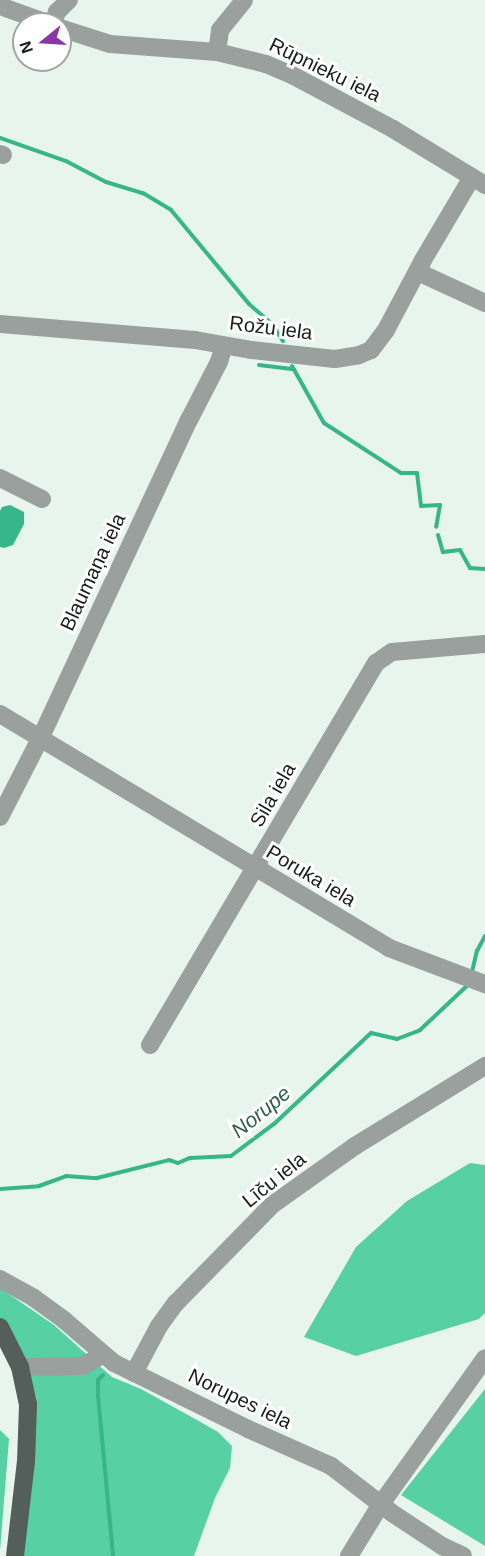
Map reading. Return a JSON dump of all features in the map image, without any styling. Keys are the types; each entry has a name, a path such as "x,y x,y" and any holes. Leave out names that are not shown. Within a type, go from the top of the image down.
{"main road":[{"path":"0,1328 20,1367 25,1383 28,1423 15,1556"}],"street":[{"path":"57,12 69,0"},
{"path":"217,52 220,30 244,0"},
{"path":"0,6 17,12"},
{"name":"Rūpnieku iela","path":"72,32 110,44 217,52 250,59 292,75 393,129 478,181"},
{"name":"Rožu iela","path":"0,324 195,340 224,346 335,359 358,355 371,350 387,330 417,272 478,181"},
{"path":"417,272 485,303"},
{"name":"Blaumaņa iela","path":"0,817 40,739 189,420 219,362 224,346"},
{"path":"0,478 42,499"},
{"name":"Sila iela","path":"150,1045 376,663 392,652 485,644"},
{"name":"Poruka iela","path":"0,714 389,948 485,984"},
{"name":"Līču iela","path":"134,1373 159,1326 176,1303 273,1205 355,1146 485,1066"},
{"name":"Norupes iela","path":"0,1279 34,1298 64,1320 102,1355 248,1429 331,1466 442,1546 464,1556"},
{"path":"20,1367 82,1366 102,1355"},
{"path":"349,1556 381,1504 485,1358"}],"shaded area":[{"path":"10,505 24,512 24,524 13,545 4,548 0,547 0,511 2,507"},
{"path":"470,1163 485,1165 485,1313 479,1319 356,1356 304,1337 356,1247 407,1201"},
{"path":"0,1288 54,1325 112,1377 141,1389 218,1432 232,1446 230,1468 215,1498 194,1556 18,1556 31,1396 0,1319"},
{"path":"485,1389 485,1546 401,1495"},
{"path":"0,1430 9,1439 0,1551"}],"waterway":[{"path":"0,138 66,161 106,182 143,193 171,210 249,304 273,325 283,341"},
{"path":"259,365 294,369"},
{"path":"292,366 324,423 401,473 417,473 421,506 440,505 436,527"},
{"path":"438,535 443,552 460,550 470,568 485,569"},
{"name":"Norupe","path":"472,972 477,951 485,936"},
{"name":"Norupe","path":"0,1189 39,1186 66,1176 97,1178 169,1160 178,1163 190,1158 231,1156 274,1124 371,1033 397,1039 420,1030 468,985"},
{"path":"103,1375 98,1380 98,1396 113,1556"}]}
